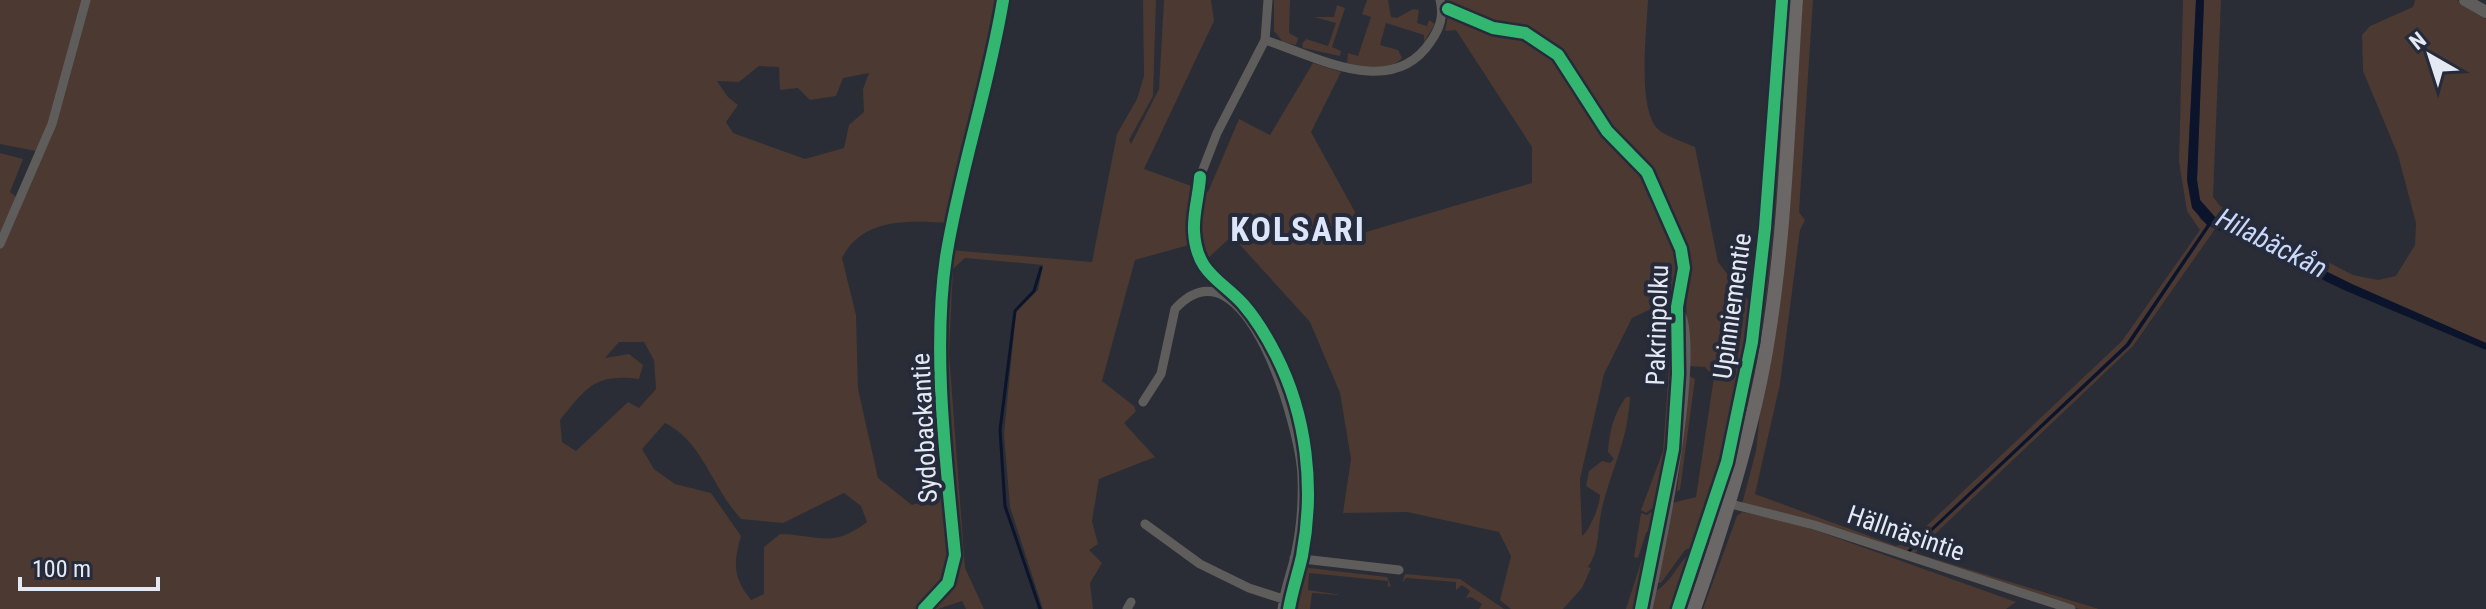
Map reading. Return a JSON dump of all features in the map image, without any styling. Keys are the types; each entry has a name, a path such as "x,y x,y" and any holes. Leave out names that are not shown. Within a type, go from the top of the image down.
{"main road":[{"name":"Upinniementie","path":"1694,609 1761,378 1774,293 1796,0"}],"street":[{"path":"0,244 42,152 86,0"},
{"name":"Sydobackantie","path":"924,609 948,583 955,555 941,345 943,296 947,252 1003,0"},
{"path":"1200,177 1217,133 1265,40 1268,0"},
{"path":"1265,40 1355,70 1392,70 1408,64 1428,47 1442,18 1440,0"},
{"path":"2465,0 2486,12"},
{"path":"1143,402 1161,374 1175,309 1186,299 1215,292 1230,298 1253,326 1272,361 1291,412 1302,472 1300,529 1282,604 1210,570 1145,524"},
{"path":"1648,609 1678,450 1687,337 1684,314 1677,307 1656,318"},
{"name":"Hällnäsintie","path":"1726,502 1814,525 1912,560 2071,609"},
{"path":"1294,558 1399,570"}],"shaded area":[{"path":"0,0 998,0 950,223 903,222 875,228 851,245 842,258 856,315 858,389 878,478 912,505 945,495 951,566 957,567 944,366 943,315 950,250 1092,262 1117,134 1137,99 1144,76 1143,0 1156,0 1153,96 1129,140 1131,144 1159,89 1164,0 1211,0 1214,21 1144,169 1197,188 1189,245 1135,260 1102,381 1134,406 1136,411 1124,423 1155,457 1099,479 1092,521 1098,544 1089,550 1102,563 1090,583 1093,609 1043,609 1010,507 1004,434 1016,311 1038,290 1043,265 965,258 953,269 949,353 965,568 984,609 966,609 962,601 938,609 0,609 0,153 23,159 10,192 18,198 36,151 0,144","holes":["759,66 779,67 780,90 798,88 810,100 836,96 843,78 869,73 863,89 864,112 849,125 844,148 805,159 733,133 726,122 738,105 717,81 739,82","619,342 644,342 654,360 656,389 639,408 628,402 576,451 562,442 560,420 577,399 602,381 612,378 639,379 643,365 629,354 605,358","665,423 678,431 698,453 741,519 783,523 844,493 861,506 867,522 834,538 780,534 764,547 764,594 751,600 736,570 741,536 711,493 675,484 654,469 642,449"]},
{"path":"1274,0 1290,0 1289,33 1298,38 1296,45 1283,42 1274,31"},
{"path":"1367,0 1388,0 1391,17 1397,18 1413,9 1419,10 1417,23 1427,26 1429,20 1435,24 1424,42 1424,35 1386,23 1380,45 1398,50 1402,58 1383,67 1368,68 1347,63 1348,53 1358,56 1371,17 1362,14"},
{"path":"1446,0 1648,0 1645,89 1648,107 1660,131 1695,147 1718,262 1754,308 1731,436 1698,545 1685,550 1661,583 1657,583 1672,503 1696,497 1714,377 1705,367 1689,366 1686,301 1676,297 1632,318 1604,374 1580,479 1582,536 1591,523 1600,499 1600,495 1586,486 1589,471 1602,461 1610,463 1614,459 1608,452 1610,437 1615,416 1626,397 1630,397 1629,412 1602,508 1596,547 1588,567 1591,568 1582,588 1563,609 1511,609 1500,600 1511,556 1499,532 1407,512 1343,513 1351,459 1340,393 1310,322 1232,236 1206,260 1199,243 1197,226 1201,190 1208,192 1239,119 1270,135 1313,63 1341,72 1311,132 1366,232 1532,183 1532,147 1456,30 1445,31 1448,16 1456,11"},
{"path":"1784,0 1790,0 1777,191 1764,318 1739,443 1721,504 1718,500 1747,377 1757,314 1771,189"},
{"path":"1803,0 1813,0 1799,212 1805,220 1800,230 1780,384 1755,494 1896,546 1908,543 2122,341 2200,230 2187,211 2179,162 2183,0 2196,0 2187,180 2200,219 2207,224 2126,344 1906,552 2129,346 2210,226 2215,229 2133,346 1915,553 2099,609 2079,609 2027,594 1742,504 1756,451"},
{"path":"2204,0 2221,0 2213,197 2220,206 2353,275 2378,280 2396,276 2415,245 2416,223 2398,155 2363,71 2362,35 2370,26 2413,7 2415,0 2457,0 2486,19 2486,343 2354,285 2215,217 2200,200 2197,180"},
{"path":"1337,5 1345,8 1332,47 1341,51 1340,56 1303,48 1306,39 1328,46 1336,23 1314,17 1334,17"},
{"path":"1669,316 1678,327 1672,422 1660,503 1646,513 1641,510 1663,451 1672,325 1658,322"},
{"path":"1689,376 1695,379 1680,490 1677,491"},
{"path":"1658,507 1657,523 1646,533 1638,558 1634,557 1641,513 1647,515"},
{"path":"1742,512 1795,523 2016,602 2006,609 1703,609 1737,516"},
{"path":"1652,536 1639,609 1626,609 1648,540"},
{"path":"1692,551 1696,553 1686,572 1675,609 1652,609 1656,591"},
{"path":"1301,567 1387,577 1391,586 1388,587 1388,581 1309,573 1308,590 1342,595 1312,593 1310,609 1291,609"},
{"path":"1405,574 1460,579 1504,609 1479,609 1482,604 1471,597 1466,598 1470,591 1462,585 1456,590 1456,582 1406,578 1402,583"}],"water":[{"path":"2196,0 2204,0 2197,180 2200,200 2215,217 2354,285 2486,343 2486,350 2344,290 2210,226 2129,346 1909,553 1906,552 2126,344 2207,225 2192,208 2187,180"}],"waterway":[{"path":"1040,609 1005,506 1000,430 1015,311 1034,291 1041,268"}],"cycle path":[{"path":"924,609 948,583 955,555 940,368 942,293 952,225 1003,0"},
{"path":"1678,609 1727,462 1752,342 1765,228 1782,0"},
{"name":"Pakrinpolku","path":"1448,9 1493,28 1525,33 1558,55 1607,131 1647,172 1681,249 1684,268 1677,307 1678,374 1673,449 1641,609"},
{"path":"1200,177 1194,224 1199,257 1211,274 1243,304 1265,335 1287,378 1301,427 1306,453 1308,504 1302,556 1289,609"}],"district":[{"name":"KOLSARI","path":"1298,229"}],"water label":[{"name":"Hilabäckån","path":"2272,243"}]}
